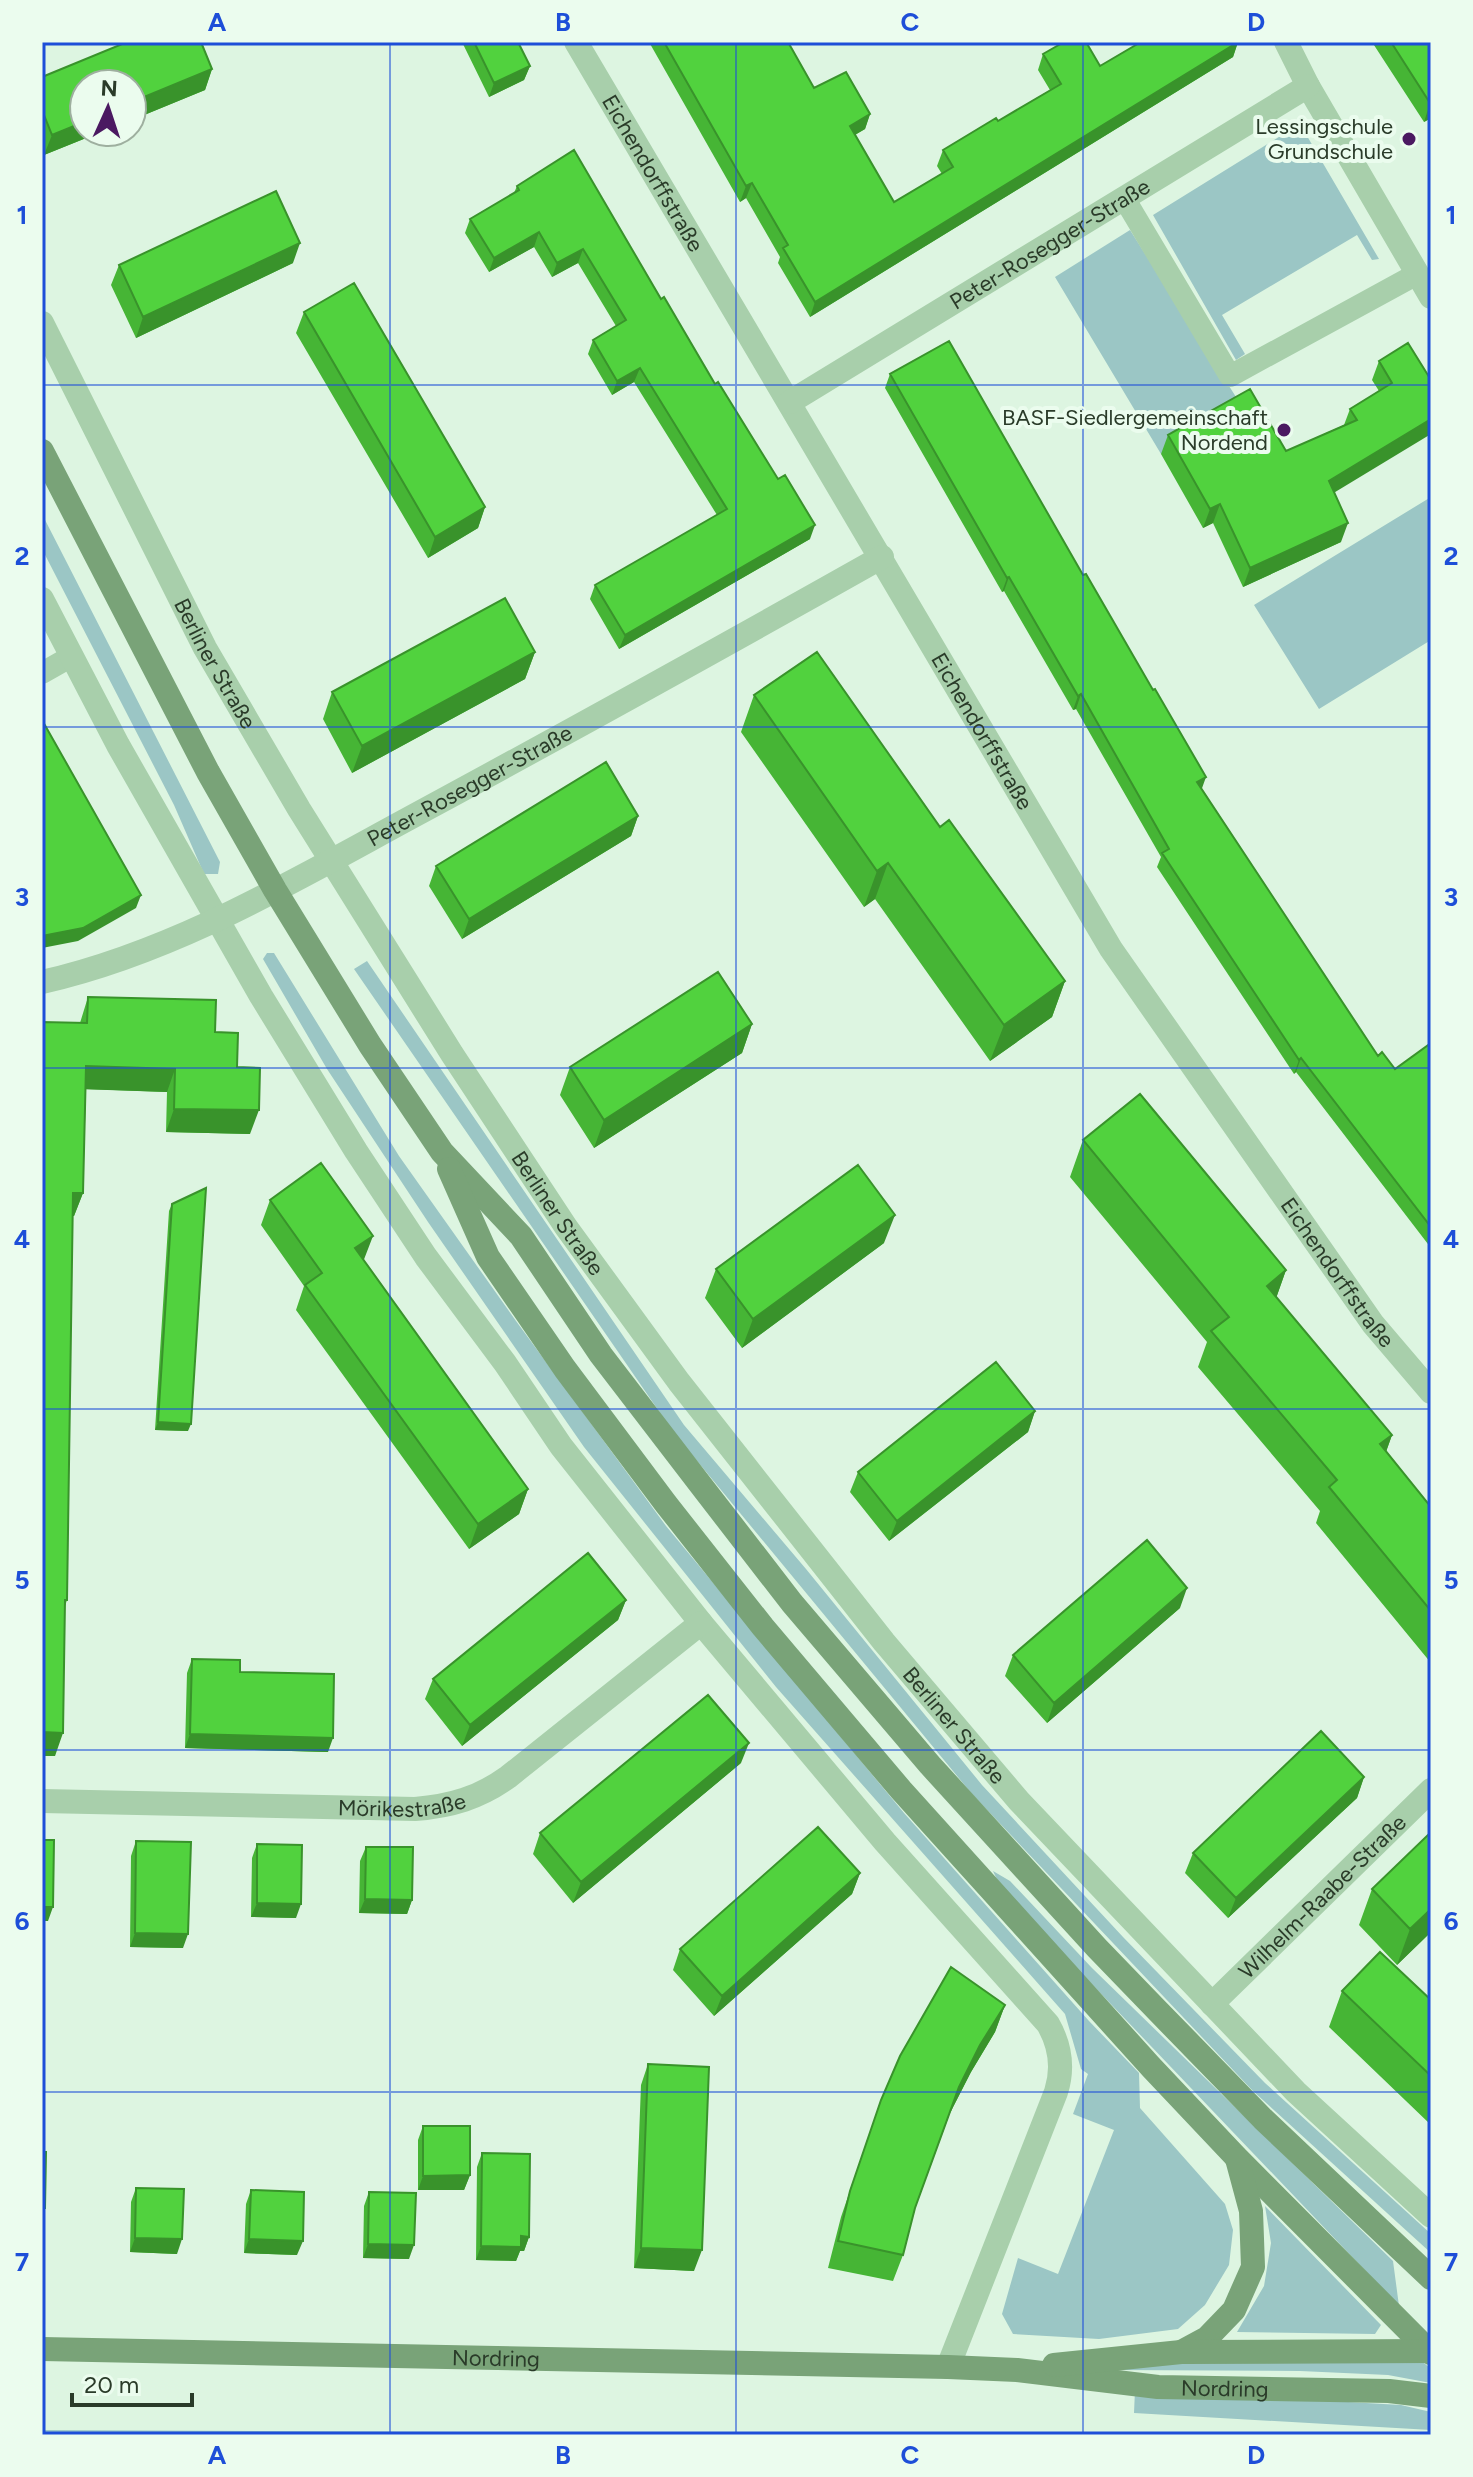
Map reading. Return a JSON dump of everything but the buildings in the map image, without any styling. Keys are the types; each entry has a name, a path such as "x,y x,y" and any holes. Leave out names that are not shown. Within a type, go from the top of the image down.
{"main road":[{"name":"Berliner Straße","path":"42,451 208,772 275,890 370,1045 442,1152 521,1236 601,1355 792,1603 930,1765 1087,1937 1263,2119 1431,2278"},
{"name":"Berliner Straße","path":"442,1152 488,1257 565,1369 676,1516 763,1627 901,1790 1151,2067"},
{"name":"Nordring","path":"1151,2067 1430,2352"},
{"path":"1181,2352 1207,2338 1234,2310 1253,2267 1251,2211 1236,2157"},
{"name":"Nordring","path":"42,2349 948,2367 1017,2370 1158,2387 1389,2391 1431,2396"},
{"name":"Nordring","path":"1017,2370 1181,2352 1430,2352"}],"street":[{"name":"Eichendorffstraße","path":"576,42 1111,949 1373,1324 1431,1392"},
{"path":"1286,42 1308,86 1431,297"},
{"name":"Peter-Rosegger-Straße","path":"790,402 1308,86"},
{"name":"Berliner Straße","path":"42,323 205,648 452,1054 557,1214 679,1382 884,1642 1019,1801 1212,2004"},
{"name":"Peter-Rosegger-Straße","path":"42,982 130,956 275,890 605,713 882,557"},
{"path":"42,599 118,745 261,996 426,1257 505,1363 561,1446 701,1623 885,1842 1048,2024 1057,2040 1061,2077 948,2367"},
{"name":"Mörikestraße","path":"42,1801 415,1809 467,1801 489,1791 508,1777 701,1623"},
{"name":"Wilhelm-Raabe-Straße","path":"1212,2004 1431,1790"},
{"path":"1212,2004 1296,2092 1431,2216"}],"lane":[{"path":"1124,198 1230,376 1417,274"},
{"path":"42,673 72,656"}],"shaded area":[{"path":"1300,124 1379,259 1372,260 1357,235 1222,315 1245,354 1236,360 1153,215"},
{"path":"1130,230 1243,408 1161,454 1055,277"},
{"path":"1431,497 1431,640 1319,709 1254,605"},
{"path":"42,514 220,862 218,874 204,874 174,805 42,549"},
{"path":"267,953 274,953 399,1156 666,1526 904,1813 1139,2073 1140,2108 1225,2204 1233,2230 1229,2265 1205,2305 1178,2329 1099,2339 1013,2334 1002,2314 1018,2258 1058,2274 1114,2130 1073,2114 1088,2074 1081,2069 1065,2014 776,1687 584,1447 428,1222 327,1069 263,959"},
{"path":"367,961 684,1425 982,1785 1123,1937 1265,2083 1431,2234 1431,2253 1253,2091 972,1794 674,1433 354,969"},
{"path":"993,1871 1010,1881 1092,1968 1393,2261 1399,2306 1002,1890"},
{"path":"1265,2206 1381,2325 1375,2334 1237,2332 1264,2286 1271,2243"},
{"path":"1205,2358 1424,2363 1431,2369 1431,2383 1388,2375 1300,2371 1113,2370"},
{"path":"1135,2390 1401,2405 1431,2412 1431,2430 1134,2413"},
{"path":"42,2430 1060,2435 42,2435"}],"place":[{"name":"Lessingschule Grundschule","path":"1409,139"},
{"name":"BASF-Siedlergemeinschaft Nordend","path":"1284,430"}]}
